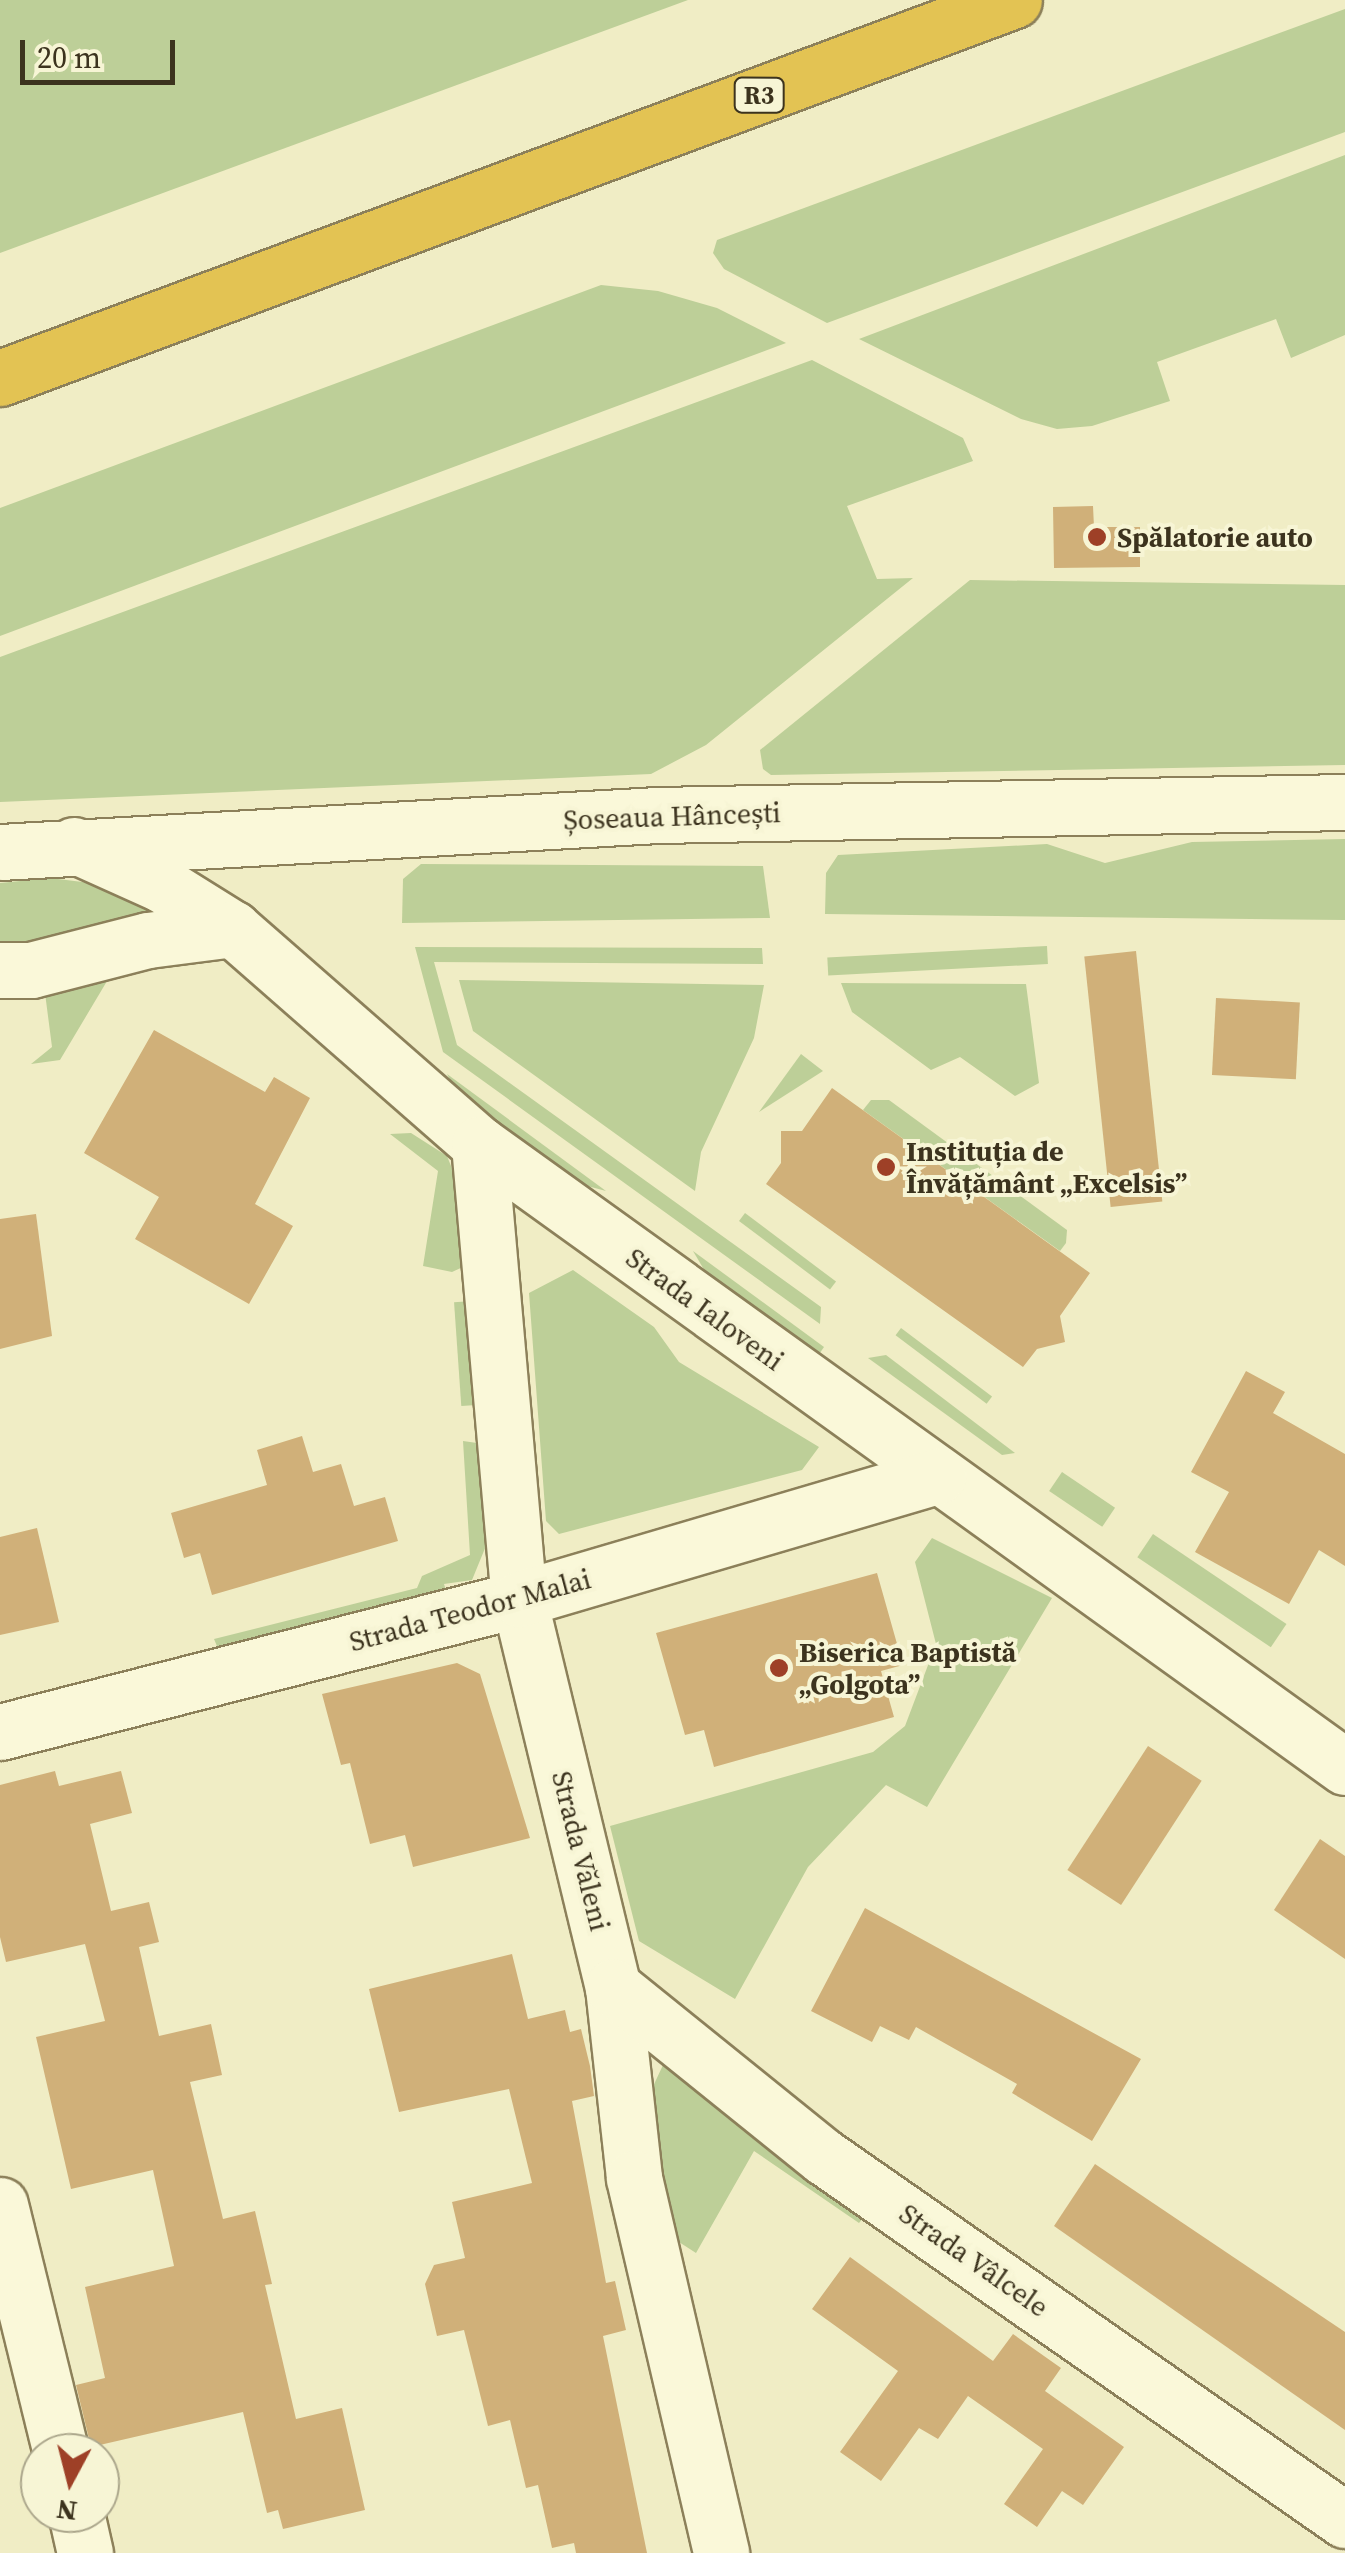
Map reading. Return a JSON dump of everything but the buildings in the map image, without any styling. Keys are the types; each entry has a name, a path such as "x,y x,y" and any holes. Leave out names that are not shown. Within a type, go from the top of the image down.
{"highway":[{"name":"R3","path":"0,378 1014,0"}],"street":[{"name":"Șoseaua Hâncești","path":"0,852 657,815 1345,802"},
{"name":"Strada Ialoveni","path":"74,845 160,884 233,930 479,1144 1345,1766"},
{"path":"0,970 31,970 148,940 233,930"},
{"name":"Strada Văleni","path":"479,1144 519,1599 613,1987 634,2178 720,2553"},
{"name":"Strada Teodor Malai","path":"0,1732 519,1599 938,1476"},
{"name":"Strada Vâlcele","path":"613,1987 824,2157 1345,2520"},
{"path":"0,2205 56,2433"}],"green space":[{"path":"0,0 688,0 0,253"},
{"path":"1345,9 1345,132 827,323 724,269 713,253 717,240"},
{"path":"1345,155 1345,335 1291,358 1276,319 1157,362 1170,401 1092,426 1057,429 1021,419 859,339"},
{"path":"601,285 658,291 717,308 786,343 0,636 0,508"},
{"path":"812,360 963,438 973,461 847,506 877,579 913,578 706,745 651,774 0,802 0,657"},
{"path":"970,580 1345,585 1345,765 771,775 763,769 760,750"},
{"path":"1345,839 1345,920 825,914 826,873 838,855 1047,844 1105,863 1192,842"},
{"path":"421,864 763,866 770,918 402,923 403,879"},
{"path":"50,878 115,886 180,916 0,959 0,883"},
{"path":"1047,946 1048,964 828,975 827,958"},
{"path":"415,947 762,948 763,964 434,962 457,1045 821,1307 820,1324 443,1052"},
{"path":"116,966 60,1060 31,1064 52,1047 45,993 0,995"},
{"path":"459,980 764,985 754,1038 701,1152 695,1191 473,1031"},
{"path":"841,983 1026,984 1039,1083 1015,1096 960,1057 931,1070 852,1012"},
{"path":"801,1054 823,1071 759,1112"},
{"path":"447,1074 606,1191 550,1176 466,1110"},
{"path":"871,1100 889,1100 1067,1230 1066,1243 1060,1251 863,1110"},
{"path":"411,1133 447,1156 463,1196 465,1266 452,1272 423,1266 438,1171 390,1134"},
{"path":"745,1213 836,1282 830,1290 739,1221"},
{"path":"693,1251 824,1347 813,1363 719,1295"},
{"path":"573,1270 654,1327 679,1362 819,1447 802,1470 559,1534 546,1521 529,1293"},
{"path":"473,1301 480,1405 461,1406 454,1302"},
{"path":"901,1328 992,1397 987,1404 896,1335"},
{"path":"886,1355 1015,1453 1002,1455 868,1358"},
{"path":"463,1441 484,1444 488,1541 472,1580 444,1584 447,1594 219,1651 214,1639 417,1588 422,1576 470,1555"},
{"path":"1062,1472 1115,1508 1102,1527 1049,1491"},
{"path":"1153,1534 1286,1624 1271,1647 1137,1557"},
{"path":"932,1538 1052,1598 927,1807 886,1785 808,1867 735,1999 639,1941 610,1826 873,1752 905,1726 936,1644 915,1562"},
{"path":"675,2063 869,2211 859,2223 754,2151 696,2253 665,2233 642,2110 663,2065"}],"place":[{"name":"Spălatorie auto","path":"1097,537"},
{"name":"Instituția de Învățământ „Excelsis”","path":"886,1167"},
{"name":"Biserica Baptistă „Golgota”","path":"779,1668"}]}
